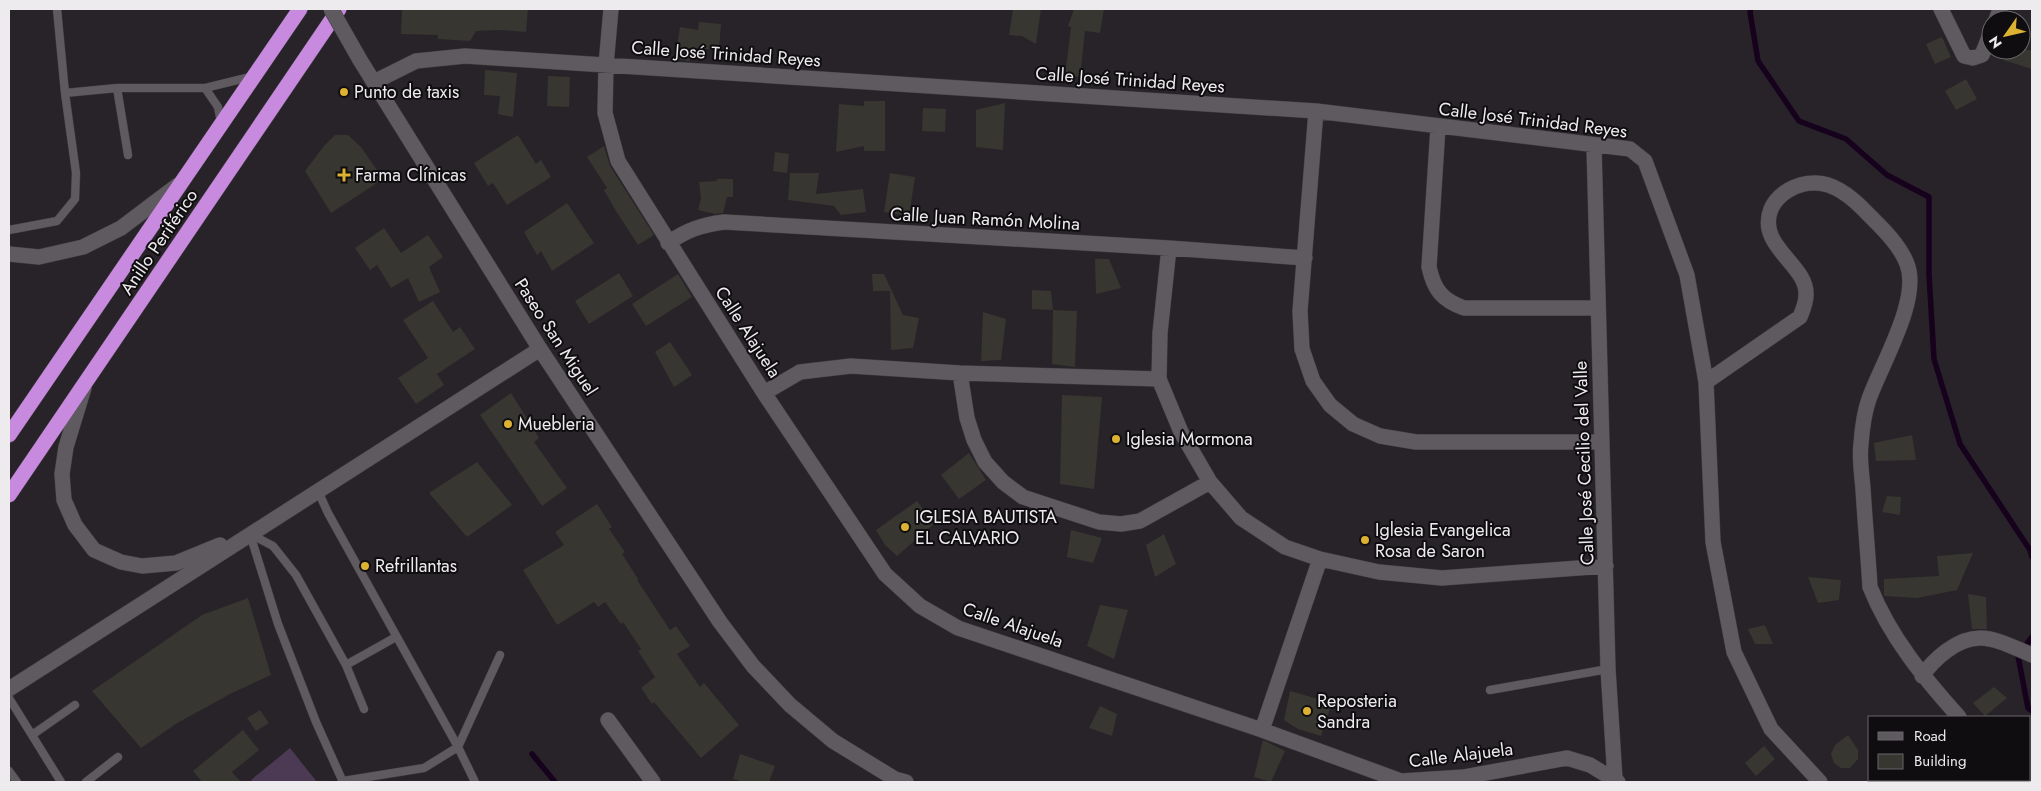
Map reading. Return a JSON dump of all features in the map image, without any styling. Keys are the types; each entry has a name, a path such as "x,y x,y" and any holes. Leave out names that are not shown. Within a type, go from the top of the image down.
{"highway":[{"name":"Anillo Periférico","path":"9,435 300,9"},
{"name":"Anillo Periférico","path":"9,495 339,9"}],"street":[{"name":"Paseo San Miguel","path":"331,9 360,60 540,349 720,622 753,666 790,705 833,740 899,781"},
{"name":"Calle Alajuela","path":"611,9 606,65 605,113 618,162 764,393 885,574 920,606 958,628 1262,730 1401,782 1464,778 1568,758 1590,765 1617,781"},
{"path":"1941,9 1964,56 1973,58 1981,55"},
{"name":"Calle José Trinidad Reyes","path":"374,82 416,61 465,56 1316,111 1594,146 1630,148 1645,161 1687,276 1706,382 1713,542 1734,652 1771,730 1820,782"},
{"path":"1316,111 1300,312 1302,349 1313,381 1330,405 1353,424 1380,436 1416,442 1602,442"},
{"path":"1438,127 1429,267 1432,282 1440,294 1451,303 1464,308 1598,308"},
{"name":"Calle José Cecilio del Valle","path":"1594,146 1608,669 1617,781"},
{"path":"9,254 39,258 83,247 121,228 183,181"},
{"path":"1706,382 1800,317 1805,305 1807,294 1803,282 1774,240 1768,223 1771,209 1776,199 1795,186 1814,182 1832,186 1855,201 1886,232 1907,264 1911,281 1905,312 1868,402 1860,446 1870,587 1878,608 1922,676 1958,716"},
{"name":"Calle Juan Ramón Molina","path":"668,243 685,232 706,225 724,222 1169,248 1305,258"},
{"path":"1169,248 1160,333 1158,379 1181,432 1210,482 1241,518 1285,547 1320,559 1379,572 1442,578 1606,566"},
{"path":"9,689 540,349"},
{"path":"764,393 800,372 851,366 960,373 1158,379"},
{"path":"960,373 966,418 974,440 986,462 1003,482 1023,497 1099,522 1121,524 1140,521 1210,482"},
{"path":"86,383 66,447 62,474 64,500 76,525 94,550 121,562 142,566 176,563 250,534"},
{"path":"1262,730 1320,559"},
{"path":"1922,676 1930,664 1952,647 1968,640 1980,638 2032,655"},
{"path":"608,720 653,782"}],"lane":[{"path":"9,230 57,221 74,199 76,173 65,92 57,9"},
{"path":"65,92 117,88 206,88 255,76"},
{"path":"117,88 128,155"},
{"path":"206,88 218,107 222,124"},
{"path":"318,491 328,513 458,747 475,782"},
{"path":"250,534 273,546 296,575 346,665 364,709"},
{"path":"250,534 278,624 316,722 343,782 424,768 458,747 500,655"},
{"path":"346,665 396,637"},
{"path":"1490,690 1608,669"},
{"path":"9,698 61,782"},
{"path":"32,735 75,705"},
{"path":"86,782 118,757"},
{"path":"9,771 17,782"}],"shaded area":[{"path":"290,748 317,782 253,782 251,780"}],"building":[{"path":"402,9 528,9 526,32 476,31 470,41 438,39 438,35 401,34"},
{"path":"1013,9 1041,9 1036,44 1022,36 1009,35"},
{"path":"1074,9 1104,9 1100,33 1085,31 1080,77 1065,75 1071,27 1068,26"},
{"path":"699,22 721,24 719,50 692,48 690,61 675,59 680,27 698,30"},
{"path":"1942,37 1951,57 1935,64 1926,44"},
{"path":"2032,50 2032,69 2003,60 2031,60"},
{"path":"485,70 517,73 513,117 498,114 500,96 484,95"},
{"path":"548,76 570,77 569,107 547,106"},
{"path":"1966,79 1977,99 1956,110 1945,91"},
{"path":"864,101 885,101 885,151 864,151 864,146 836,152 839,104 864,106"},
{"path":"1005,103 1003,150 976,147 976,110"},
{"path":"923,108 946,109 945,132 922,131"},
{"name":"Farma Clínicas","path":"335,135 348,135 361,147 383,179 331,213 305,171"},
{"path":"518,135 536,164 541,160 551,177 507,205 493,183 488,186 474,163"},
{"path":"604,146 610,166 654,235 638,245 616,211 604,190 607,188 587,157"},
{"path":"775,152 789,154 787,173 773,171"},
{"path":"790,173 819,173 816,194 863,189 866,212 841,215 834,206 788,200"},
{"path":"890,173 915,177 909,216 884,212"},
{"path":"717,179 733,179 733,197 727,197 723,213 715,214 698,210 701,198 699,182 717,181"},
{"path":"567,203 594,243 552,271 541,251 537,255 524,232"},
{"path":"384,228 401,253 428,235 443,257 429,267 440,292 419,302 408,278 391,288 377,265 370,270 355,248"},
{"path":"1095,259 1109,259 1121,288 1096,294"},
{"path":"619,273 633,296 589,324 575,301"},
{"path":"678,274 692,297 646,326 632,304"},
{"path":"872,274 884,274 903,315 919,318 913,348 891,350 890,291 873,291"},
{"path":"1032,290 1051,291 1053,310 1032,309"},
{"path":"433,301 453,332 460,327 475,349 437,374 444,385 416,404 398,378 428,358 403,320"},
{"path":"1053,310 1077,311 1075,367 1052,364"},
{"path":"983,312 1006,319 1001,360 981,361"},
{"path":"670,342 692,375 674,387 655,352"},
{"path":"511,393 539,438 534,442 567,488 542,506 480,415"},
{"path":"1062,395 1102,397 1094,489 1060,484"},
{"path":"1912,435 1916,460 1876,461 1874,443"},
{"path":"969,453 986,480 959,499 941,475"},
{"path":"477,462 512,505 467,537 429,493"},
{"path":"1887,496 1901,497 1900,515 1882,512"},
{"name":"IGLESIA BAUTISTA EL CALVARIO","path":"917,501 934,524 897,556 885,545 876,530"},
{"path":"597,504 612,527 609,529 625,552 622,554 637,580 670,630 676,626 690,646 677,654 700,687 704,683 739,725 701,758 654,702 652,704 641,688 655,677 638,651 641,649 623,622 621,624 605,602 598,607 594,602 557,625 523,570 564,545 555,532"},
{"path":"1071,530 1102,538 1093,563 1067,557"},
{"path":"1164,534 1176,564 1155,577 1146,545"},
{"path":"1973,553 1957,590 1917,598 1884,596 1884,579 1939,576 1937,556"},
{"path":"1808,577 1841,580 1839,600 1818,603"},
{"path":"1968,594 1986,597 1987,629 1972,629"},
{"path":"248,598 271,675 232,693 179,722 141,748 92,691 202,615"},
{"path":"1100,605 1128,610 1114,659 1087,646"},
{"path":"1765,625 1773,644 1755,644 1748,629"},
{"path":"1994,687 2007,698 1985,716 1973,703"},
{"name":"Reposteria Sandra","path":"1290,691 1332,703 1321,736 1298,729 1284,720"},
{"path":"1100,706 1117,714 1112,736 1089,728"},
{"path":"260,710 269,723 256,731 247,718"},
{"path":"243,730 259,750 232,772 241,782 202,782 193,771"},
{"path":"1848,735 1858,750 1858,759 1850,768 1841,768 1834,763 1831,754 1835,745"},
{"path":"1263,740 1285,751 1271,782 1254,777"},
{"path":"1764,746 1775,759 1756,776 1745,763"},
{"path":"740,754 775,766 769,782 744,782 733,779"}],"waterway":[{"path":"1751,9 1758,61 1799,121 1846,139 1887,175 1929,197 1929,274 1934,359 1960,444 2030,550 2032,557"},
{"path":"2032,637 2018,656 2028,708 2032,711"},
{"path":"532,754 555,782"}],"place":[{"name":"Punto de taxis","path":"344,92"},
{"name":"Farma Clínicas","path":"344,175"},
{"name":"Muebleria","path":"508,424"},
{"name":"Iglesia Mormona","path":"1116,439"},
{"name":"IGLESIA BAUTISTA EL CALVARIO","path":"905,527"},
{"name":"Iglesia Evangelica Rosa de Saron","path":"1365,540"},
{"name":"Refrillantas","path":"365,566"},
{"name":"Reposteria Sandra","path":"1307,711"}]}
